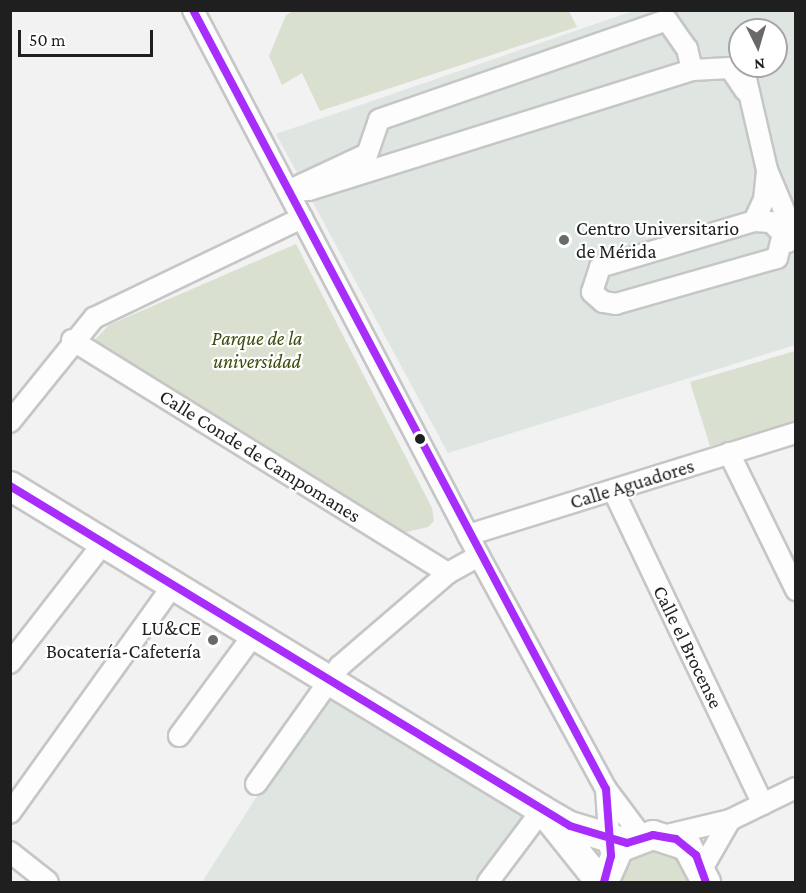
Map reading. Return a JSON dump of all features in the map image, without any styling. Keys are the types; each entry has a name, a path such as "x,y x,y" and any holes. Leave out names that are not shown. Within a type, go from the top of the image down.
{"street":[{"path":"193,10 479,556 606,789 622,853"},
{"path":"288,191 367,154 379,120 667,20 687,49 692,70"},
{"path":"687,49 728,57"},
{"path":"288,191 309,190 389,163 692,70 730,68 745,90"},
{"path":"743,78 766,171 790,234 782,252 777,258 616,304 603,302 592,292 600,267 754,221 778,227 782,252"},
{"path":"372,144 375,155 389,163"},
{"path":"754,221 764,200 766,171"},
{"path":"10,422 72,340 94,318 302,218"},
{"name":"Calle Conde de Campomanes","path":"72,340 448,573"},
{"name":"Calle Aguadores","path":"468,535 795,433"},
{"path":"729,453 795,590"},
{"path":"10,486 171,588 542,810 622,853 687,846 705,875"},
{"name":"Calle el Brocense","path":"613,490 763,804"},
{"path":"10,663 102,544"},
{"path":"256,784 340,666 448,573 479,556"},
{"path":"10,813 171,588"},
{"path":"179,736 252,637"},
{"path":"542,810 622,853 730,820 795,788"},
{"path":"606,789 622,853"},
{"path":"488,882 542,810"},
{"path":"705,875 730,820"},
{"path":"10,852 48,882"}],"shaded area":[{"name":"Centro Universitario de Mérida","path":"633,11 795,11 795,345 448,453 276,134"},
{"path":"329,683 542,810 488,882 202,882"}],"green space":[{"path":"295,10 569,11 577,27 320,111 302,73 282,85 269,56 286,15"},
{"name":"Parque de la universidad","path":"296,244 432,508 434,521 428,527 398,534 90,345 109,325"},
{"path":"795,351 795,423 710,446 690,382"},
{"path":"650,848 682,861 691,882 616,882 624,862"}],"transit line":[{"path":"193,10 606,789 611,856 604,882"},
{"path":"10,486 570,826 627,843 653,835 676,839 696,855 706,882"}],"place":[{"name":"Centro Universitario de Mérida","path":"564,240"},
{"name":"LU&CE Bocatería-Cafetería","path":"213,640"}]}
